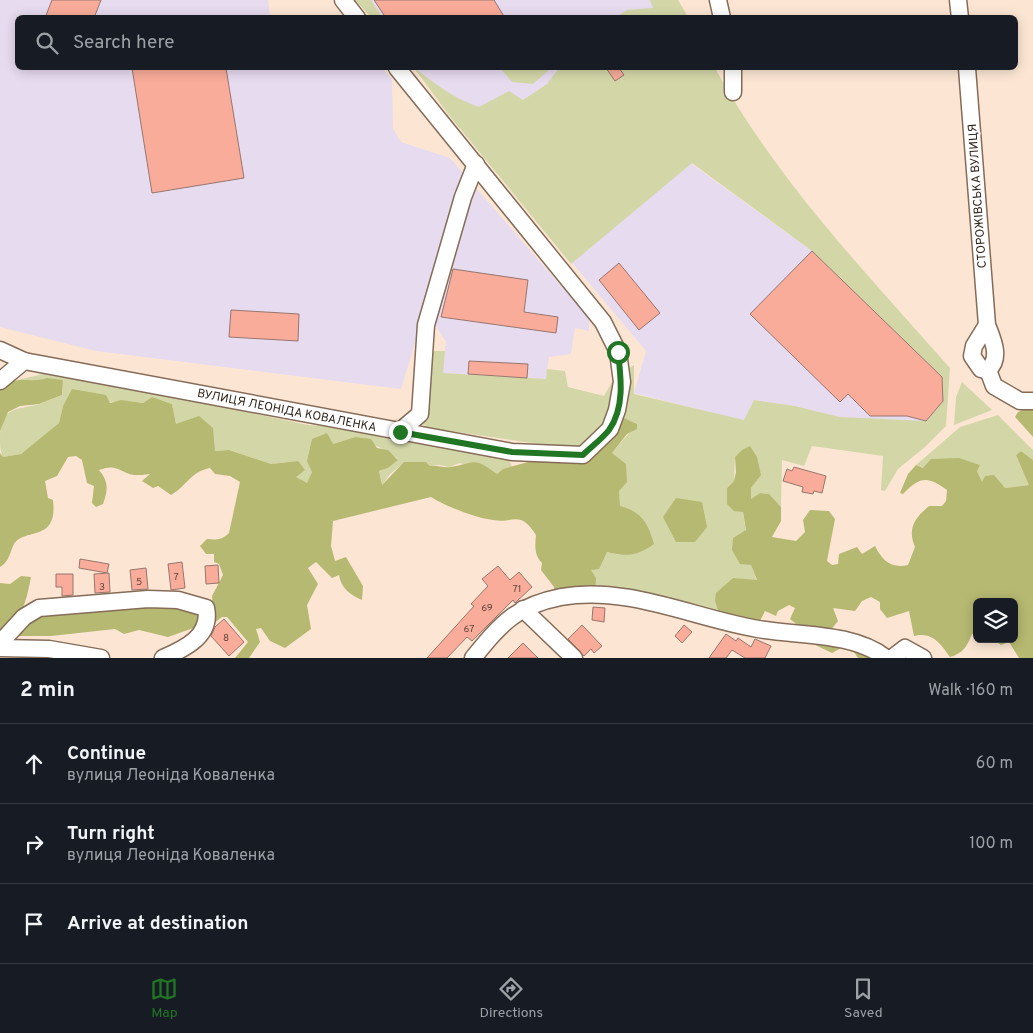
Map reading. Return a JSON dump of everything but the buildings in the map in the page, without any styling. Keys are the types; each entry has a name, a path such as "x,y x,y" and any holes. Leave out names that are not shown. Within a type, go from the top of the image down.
{"street":[{"path":"343,0 355,15"},
{"path":"718,0 721,15"},
{"path":"958,0 960,15"},
{"name":"ВУЛИЦЯ ЛЕОНІДА КОВАЛЕНКА","path":"0,350 24,361 400,432 512,452 583,455 610,429 617,410 622,382 618,352 603,322 399,70"},
{"path":"733,70 733,92"},
{"name":"СТОРОЖІВСЬКА ВУЛИЦЯ","path":"967,70 987,325 974,346 972,356 981,369 988,370 994,386 1020,401 1033,401"},
{"path":"400,432 420,414 426,325 463,198 476,164"},
{"path":"0,381 24,361"},
{"path":"473,658 502,623 523,610 543,601 563,597 622,597 758,629 856,643 873,648 886,658"},
{"path":"2,638 24,617 39,608 148,599 178,600 206,608 208,618 202,634 183,649 163,658"},
{"path":"523,610 574,658"},
{"path":"2,638 101,658"},
{"path":"892,658 905,648 923,658"}],"shaded area":[{"path":"0,0 268,0 270,15 15,15 15,70 384,70 392,79 393,128 401,142 450,158 466,176 401,389 96,351 0,327"},
{"path":"371,0 650,0 658,15 381,15"},
{"path":"417,70 683,70 692,164 812,251 942,377 943,401 926,421 890,425 840,417 795,406 754,400 744,421 634,393 646,351 448,114"},
{"path":"476,188 589,318 589,331 575,328 571,354 549,357 546,379 442,373 446,342 434,323 467,198"}],"green space":[{"path":"355,0 371,0 381,15 369,15"},
{"path":"650,0 678,0 687,15 619,15 627,10 653,8"},
{"path":"415,70 452,94 479,107 509,91 523,100 547,84 558,70 716,70 739,109 794,187 855,261 950,368 946,426 925,447 898,469 885,491 881,490 883,456 812,446 804,466 782,460 781,507 768,494 760,493 751,500 751,488 760,475 735,458 734,481 727,488 743,512 751,565 757,581 733,578 719,613 591,597 590,570 607,552 621,555 619,491 611,454 637,424 624,418 629,368 634,365 634,394 744,420 754,400 795,406 840,417 926,421 943,401 942,377 812,251 692,163 571,264 448,114"},
{"path":"502,70 549,70 533,84 512,82"},
{"path":"433,351 445,351 443,373 546,379 547,369 565,371 568,387 604,396 613,380 608,412 599,431 584,445 574,449 429,428 419,422 423,356"},
{"path":"43,374 190,400 308,425 334,427 395,440 508,457 512,467 503,469 497,474 460,463 449,467 430,466 426,462 405,462 390,474 382,485 379,471 388,468 398,459 383,449 355,437 333,444 312,472 307,484 296,477 298,461 271,464 229,450 215,451 176,424 172,404 152,397 143,403 113,402 63,406 59,423 51,430 21,454 3,457 0,445 1,427 7,414 62,395 63,380 17,380"},
{"path":"47,378 63,380 62,395 39,404 20,406 8,412 0,431 0,389 5,384 11,382"},
{"path":"962,382 992,410 954,425 956,397"},
{"path":"72,389 106,395 110,403 121,400 143,403 152,397 172,404 176,424 199,416 213,428 215,451 229,450 271,464 298,461 305,470 296,477 307,483 312,472 307,461 312,439 327,433 333,444 355,437 371,439 377,448 388,450 398,460 388,468 379,471 382,485 404,462 426,462 430,466 447,467 474,462 483,465 497,474 503,469 532,461 572,461 613,430 624,418 637,424 637,429 627,434 612,453 626,464 627,482 619,491 620,506 628,508 643,519 654,544 632,554 620,555 607,552 599,569 591,570 596,578 595,593 553,593 554,587 541,570 542,563 536,550 536,535 525,522 516,519 500,521 478,517 452,508 431,497 333,521 331,546 335,561 346,557 363,586 362,600 347,590 342,584 339,575 332,578 316,562 308,568 318,584 307,605 311,629 285,648 270,641 261,628 256,629 260,642 249,658 235,658 248,642 227,617 222,617 208,628 199,626 168,637 139,630 124,634 115,629 51,636 14,636 39,613 148,602 213,609 212,596 223,575 219,564 214,562 214,554 206,554 200,546 207,539 219,539 229,533 240,482 230,476 215,474 210,468 198,472 171,495 158,486 153,488 142,481 150,474 134,475 110,467 99,470 107,486 103,504 96,507 92,503 94,486 87,483 82,460 76,456 68,457 57,476 45,481 48,498 53,500 51,523 40,532 19,539 14,544 7,560 0,567 0,453 3,457 21,454 59,423 63,406"},
{"path":"1033,406 1033,437 1015,417 1018,412"},
{"path":"998,415 1033,450 1033,460 1021,451 1016,455 1030,485 1005,488 982,483 977,471 924,468 916,465 960,427"},
{"path":"750,446 757,457 761,475 751,488 751,499 760,493 769,494 781,507 781,521 772,537 796,541 805,532 803,520 810,510 829,511 835,519 827,561 832,565 838,564 839,554 857,547 862,554 875,546 884,559 897,566 908,565 915,547 912,529 916,519 929,506 942,506 946,501 947,490 929,480 919,481 903,494 900,493 908,474 916,465 923,468 931,459 959,458 980,465 977,471 982,482 985,476 994,475 1005,488 1029,485 1016,455 1021,451 1033,460 1033,658 1019,658 1010,643 1018,643 1018,598 973,598 973,634 964,649 950,657 939,643 931,637 926,635 914,636 909,611 887,618 880,609 880,602 871,597 862,601 855,611 833,608 838,621 830,631 881,658 858,658 854,652 841,648 832,653 811,643 772,640 769,637 812,637 816,626 799,626 790,619 795,608 789,605 778,611 776,616 765,611 760,621 755,622 727,613 719,613 715,601 716,593 733,578 757,580 751,565 740,564 732,550 733,538 746,530 743,512 734,511 727,504 727,488 734,481 736,472 735,457 742,450"},
{"path":"676,498 702,502 707,527 695,542 676,542 663,517"},
{"path":"21,576 31,577 25,603 14,622 0,635 0,583 10,584"}],"route":[{"path":"400,432 512,452 583,455 610,429 617,410 622,382 618,352"}]}
